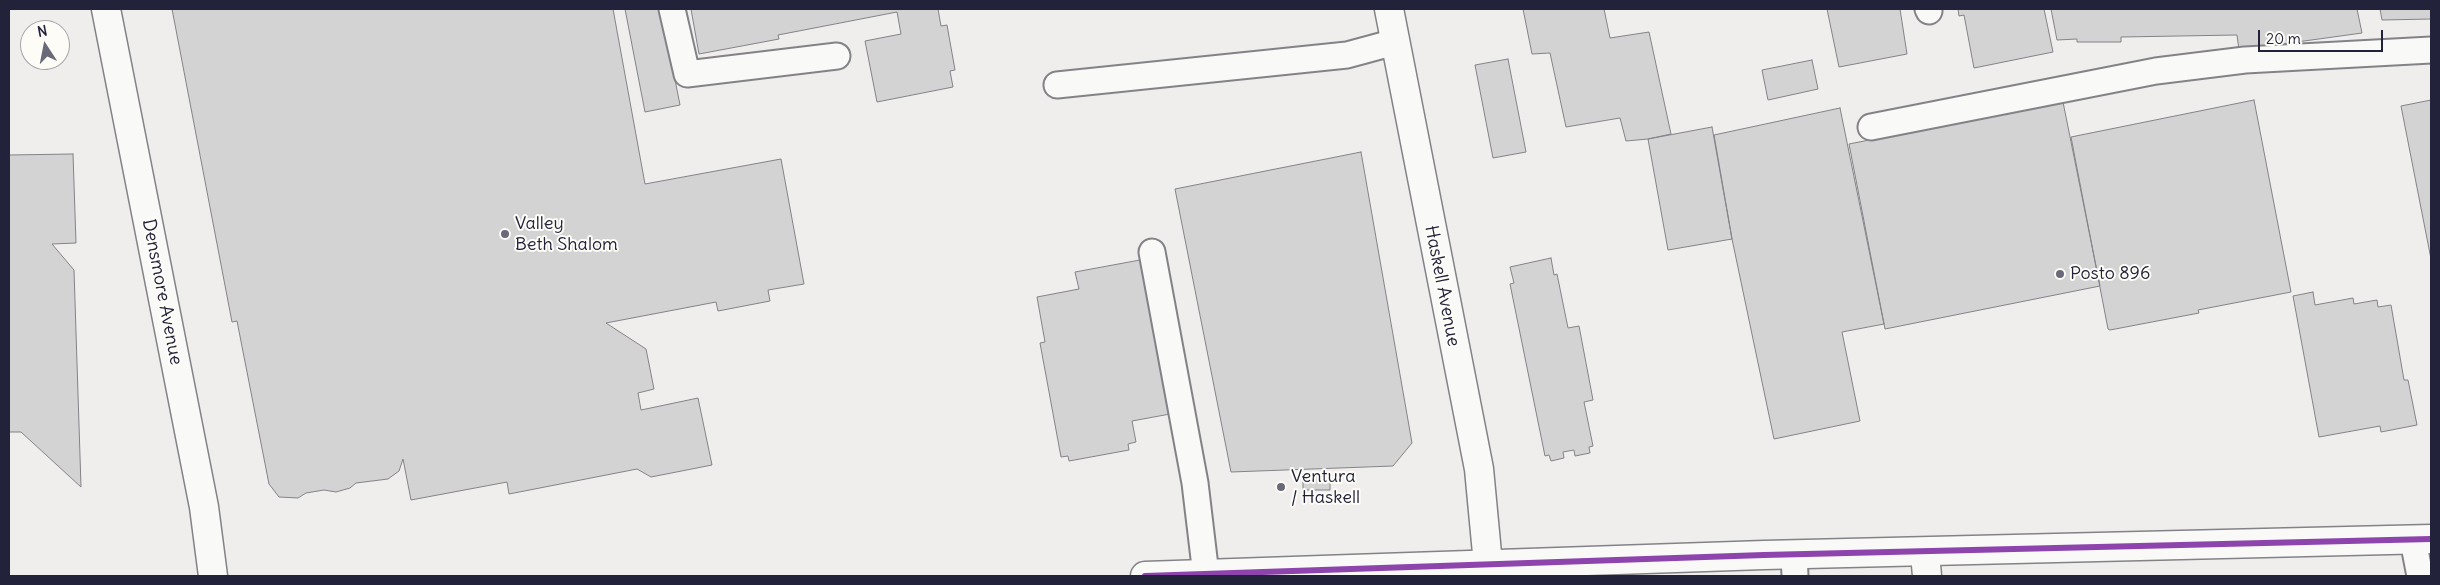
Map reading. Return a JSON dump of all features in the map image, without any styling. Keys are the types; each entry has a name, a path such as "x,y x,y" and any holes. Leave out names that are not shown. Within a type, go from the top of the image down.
{"main road":[{"name":"Densmore Avenue","path":"106,9 204,507 213,576"},
{"name":"Haskell Avenue","path":"1389,9 1479,469 1488,564"},
{"path":"1145,576 1290,574 1488,564 1536,570 1794,565 1926,565 2422,540"}],"lane":[{"path":"672,9 687,74 837,56"},
{"path":"1057,85 1347,55 1395,42"},
{"path":"1872,128 2156,72 2245,60 2309,55 2431,50"},
{"path":"1152,252 1196,483 1206,574"},
{"path":"2420,576 2422,540"}],"building":[{"name":"Valley Beth Shalom","path":"172,9 613,9 645,184 781,159 804,284 768,290 770,301 718,311 716,302 606,323 646,349 654,389 638,393 641,410 698,398 712,465 651,477 637,469 509,494 507,482 411,500 403,459 399,471 388,479 356,483 350,488 336,492 324,490 306,493 298,498 279,497 269,484 237,321 232,322"},
{"path":"625,9 661,9 680,105 645,112"},
{"path":"691,9 938,9 941,26 947,25 955,70 950,71 953,87 877,102 865,41 901,34 897,12 778,35 779,39 699,54"},
{"path":"1523,9 1604,9 1610,38 1649,32 1671,134 1626,141 1620,118 1566,127 1550,53 1532,54"},
{"path":"1827,9 1900,9 1907,54 1839,67"},
{"path":"1958,9 2044,9 2053,52 1974,68 1964,15 1959,16"},
{"path":"2051,9 2357,9 2362,33 2239,50 2237,35 2121,37 2121,42 2077,42 2077,39 2057,40"},
{"path":"2380,9 2431,9 2431,19 2382,20"},
{"path":"1508,59 1526,152 1493,158 1475,65"},
{"path":"1812,60 1818,89 1768,100 1762,70"},
{"path":"2254,100 2291,292 2198,310 2199,313 2108,329 2071,137"},
{"path":"2431,100 2431,259 2401,106"},
{"path":"2063,102 2100,286 1885,329 1849,144"},
{"path":"1840,108 1884,324 1842,332 1860,421 1774,439 1732,239 1714,135"},
{"path":"1712,127 1732,239 1668,250 1648,139"},
{"path":"1361,152 1412,443 1393,466 1231,472 1175,189"},
{"path":"73,154 76,243 52,244 74,270 81,487 21,432 9,432 9,155"},
{"path":"1551,258 1554,275 1557,274 1568,328 1579,326 1593,400 1584,402 1593,446 1589,447 1590,453 1575,456 1574,450 1563,452 1564,458 1551,461 1549,455 1545,456 1510,284 1514,283 1510,267"},
{"path":"1140,260 1170,414 1132,421 1136,442 1128,444 1129,450 1069,461 1068,456 1061,457 1040,343 1045,342 1037,297 1079,289 1075,272"},
{"path":"2313,292 2315,305 2353,298 2354,304 2377,300 2378,307 2391,305 2404,380 2408,380 2417,425 2381,432 2380,426 2319,437 2293,296"},
{"path":"1303,476 1330,476 1330,490 1303,490"}],"transit line":[{"path":"1145,576 1764,555 2431,539"}],"place":[{"name":"Valley Beth Shalom","path":"505,234"},
{"name":"Posto 896","path":"2060,274"},
{"name":"Ventura / Haskell","path":"1281,487"}]}
